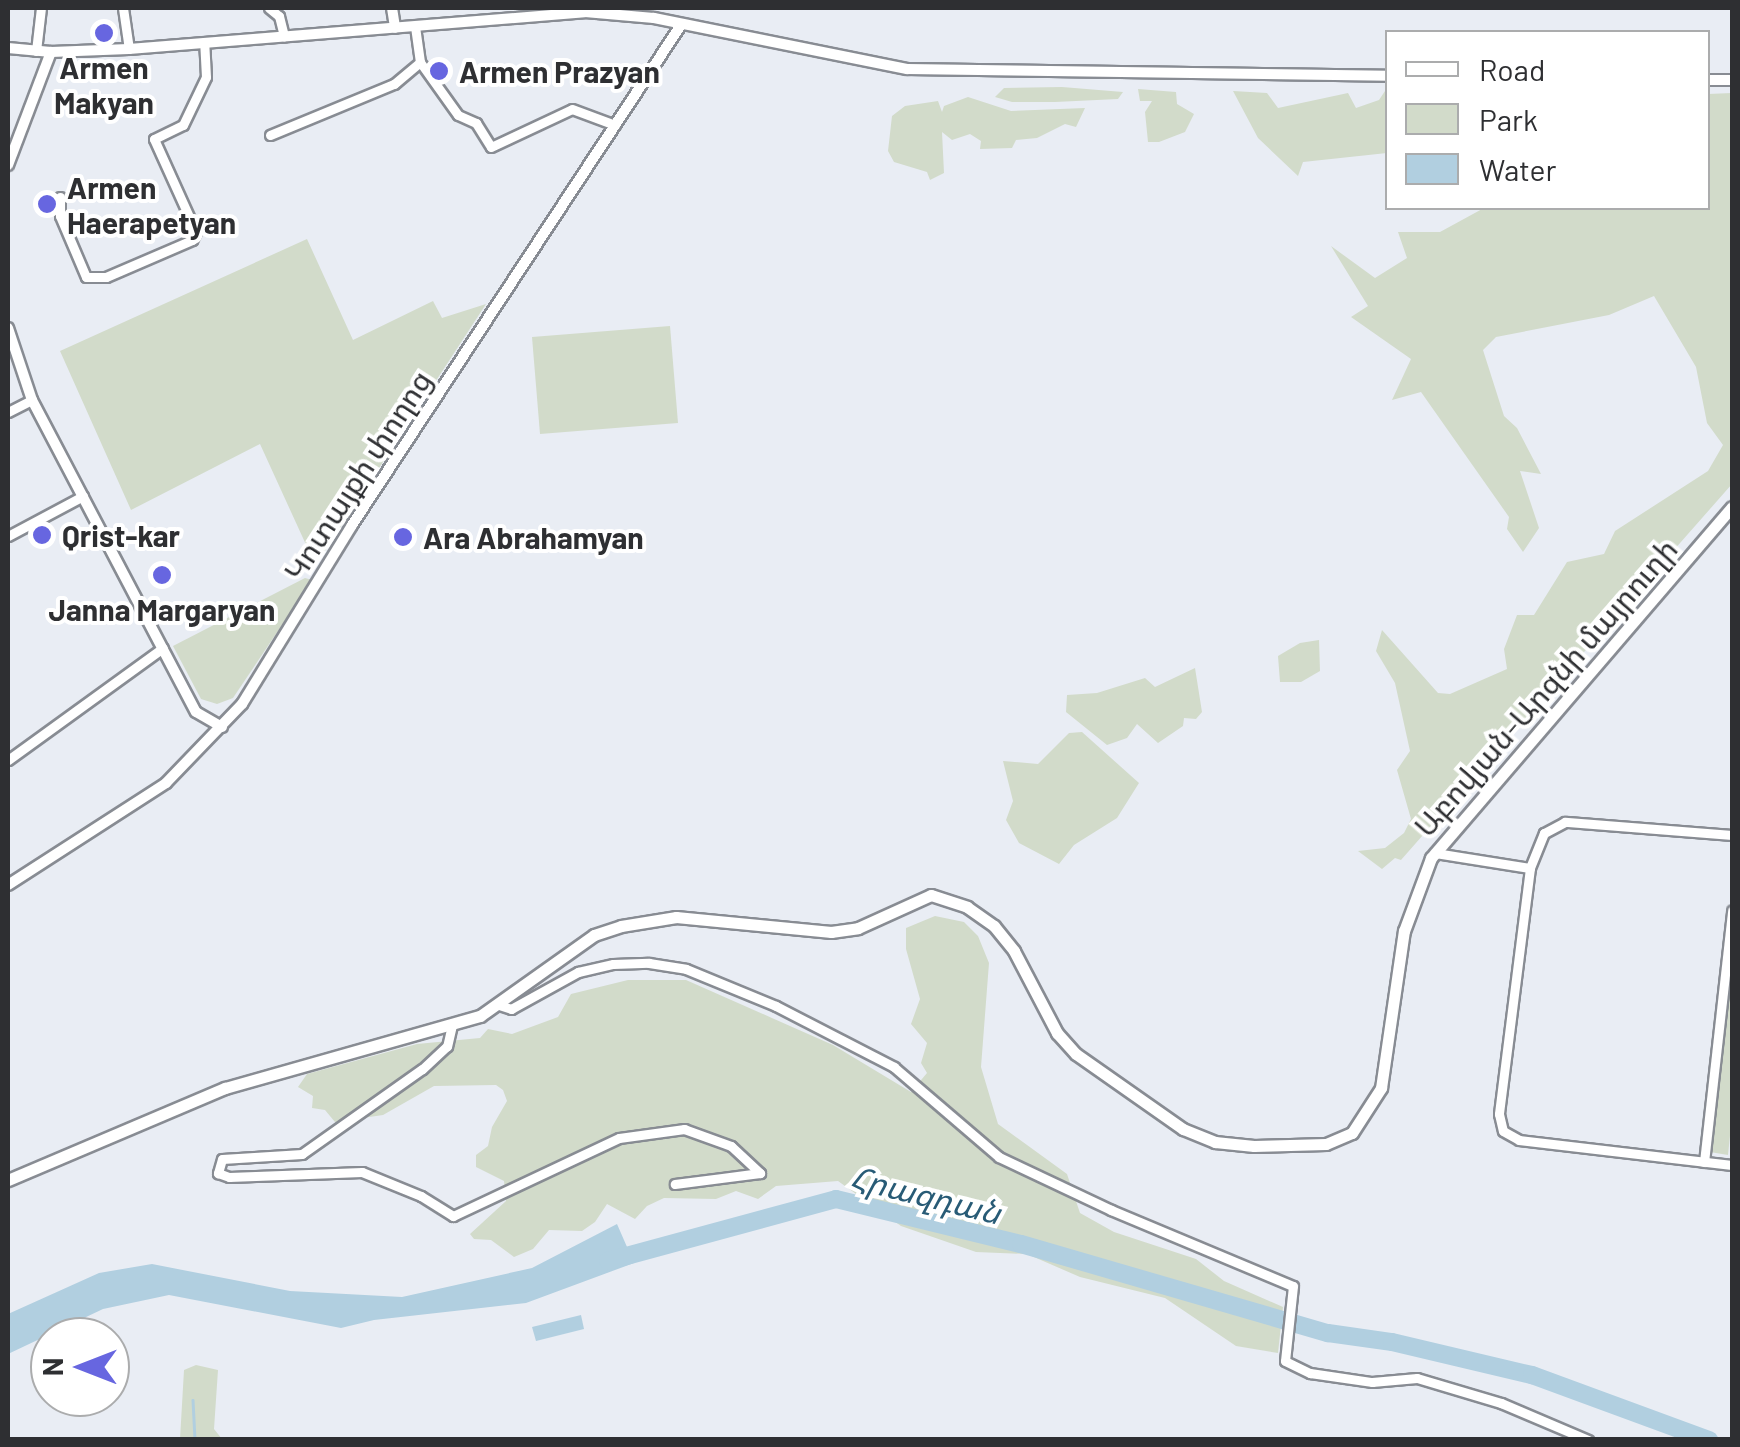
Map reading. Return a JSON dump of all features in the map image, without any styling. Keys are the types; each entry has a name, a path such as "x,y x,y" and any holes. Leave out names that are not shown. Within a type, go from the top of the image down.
{"main road":[{"name":"Աբովյան-Արզնի մայրուղի","path":"8,1180 225,1088 452,1024 499,1005 594,934 676,917 831,932 858,928 931,895 967,907 994,926 1014,951 1057,1033 1076,1054 1170,1120 1216,1142 1254,1146 1326,1144 1352,1132 1380,1088 1404,931 1435,853 1732,507"}],"street":[{"path":"36,52 41,8"},
{"path":"124,8 128,49"},
{"path":"269,8 279,16 284,36"},
{"path":"392,8 395,28"},
{"path":"8,48 36,52 128,49 585,12 681,25 907,69 1385,76"},
{"name":"Կոտայքի փողոց","path":"8,885 166,783 242,704 347,533 681,25"},
{"path":"415,26 420,62 458,114 476,123 491,146 572,109 615,124"},
{"path":"60,197 60,216 86,277 106,277 192,240 196,232 154,139 183,125 206,78 204,42"},
{"path":"8,165 51,52"},
{"path":"270,135 394,84 420,62"},
{"path":"8,328 32,400 196,712 222,727"},
{"path":"8,412 32,400"},
{"path":"8,536 83,496"},
{"path":"8,760 164,648"},
{"path":"1730,838 1565,822 1544,833 1530,868 1499,1114 1503,1131 1519,1140 1732,1165"},
{"path":"1435,853 1530,868"},
{"path":"1704,1162 1732,911"},
{"path":"499,1005 511,1009 578,972 613,964 649,962 686,969 776,1006 894,1067 999,1157 1111,1210 1292,1286 1285,1361 1310,1374 1372,1382 1417,1378 1501,1402 1588,1440"},
{"path":"452,1024 447,1046 422,1068 302,1154 222,1159 218,1173 229,1177 362,1172 420,1196 453,1216 620,1138 684,1129 731,1146 760,1173 675,1184"}],"green space":[{"path":"1004,88 1123,92 1118,99 1055,102 1012,102 995,97"},
{"path":"1138,89 1176,92 1177,104 1194,114 1185,132 1148,142 1145,112 1152,101 1140,101"},
{"path":"1233,91 1267,93 1278,108 1348,93 1356,108 1379,100 1385,91 1385,153 1303,162 1298,176 1258,138"},
{"path":"1732,93 1732,484 1401,860 1395,858 1382,869 1358,851 1385,848 1404,833 1411,819 1397,770 1410,751 1395,683 1376,651 1382,630 1438,693 1450,694 1507,669 1504,649 1517,615 1534,615 1567,562 1604,554 1615,531 1708,471 1723,445 1707,423 1696,367 1654,296 1609,315 1496,337 1483,350 1504,416 1517,428 1541,474 1520,471 1539,528 1523,552 1507,529 1509,517 1421,392 1392,400 1411,359 1351,317 1368,306 1331,246 1375,278 1407,258 1398,232 1440,232 1480,210 1710,210 1710,94"},
{"path":"968,97 1011,111 1085,108 1076,127 1065,124 1037,138 1016,140 1012,148 980,149 981,141 970,134 952,140 942,132 944,173 930,180 927,172 894,162 888,151 892,116 905,106 938,101 942,112 944,106"},
{"path":"307,239 353,340 433,301 442,318 486,304 325,551 318,555 308,549 260,444 131,510 60,351"},
{"path":"670,326 678,423 540,434 532,337"},
{"path":"305,578 312,580 233,698 217,704 201,699 173,646"},
{"path":"1319,640 1320,671 1301,682 1280,682 1278,656 1300,643"},
{"path":"1195,668 1202,712 1196,719 1184,718 1183,726 1158,743 1137,724 1127,738 1107,745 1066,712 1067,695 1097,693 1145,678 1155,687"},
{"path":"1082,732 1139,783 1117,818 1074,845 1059,864 1019,843 1006,820 1013,801 1003,761 1038,764 1069,733"},
{"path":"935,916 964,922 978,936 989,963 981,1067 998,1124 1067,1174 1080,1213 1114,1232 1196,1259 1224,1281 1283,1307 1278,1353 1236,1346 1165,1298 1080,1277 1027,1254 976,1252 901,1226 838,1181 776,1186 758,1199 736,1191 716,1199 664,1198 647,1206 635,1219 607,1204 595,1222 582,1231 549,1230 533,1249 514,1257 491,1240 474,1239 470,1234 506,1201 504,1181 476,1167 476,1155 488,1146 492,1127 507,1101 503,1090 496,1085 434,1086 383,1115 335,1122 325,1110 312,1108 313,1096 298,1087 307,1074 417,1044 480,1038 488,1029 512,1034 558,1017 571,994 628,980 686,980 833,1045 911,1092 927,1073 921,1063 927,1043 911,1024 920,999 906,949 906,928"},
{"path":"1732,963 1732,1116 1728,1155 1710,1152"},
{"path":"196,1365 218,1370 214,1429 222,1439 180,1439 184,1370"}],"water":[{"path":"617,1224 634,1263 526,1303 374,1320 341,1328 169,1295 103,1309 86,1317 30,1317 30,1344 8,1354 8,1314 99,1273 152,1264 290,1291 402,1297 532,1268"},
{"path":"581,1315 584,1329 536,1341 532,1327"}],"waterway":[{"name":"Հրազդան","path":"608,1261 836,1199 1021,1244 1328,1333 1392,1342 1532,1375 1709,1440"},
{"path":"193,1400 195,1440"}],"place":[{"name":"Armen Makyan","path":"104,33"},
{"name":"Armen Prazyan","path":"439,71"},
{"name":"Armen Haerapetyan","path":"47,204"},
{"name":"Qrist-kar","path":"42,535"},
{"name":"Ara Abrahamyan","path":"403,537"},
{"name":"Janna Margaryan","path":"162,575"}]}
